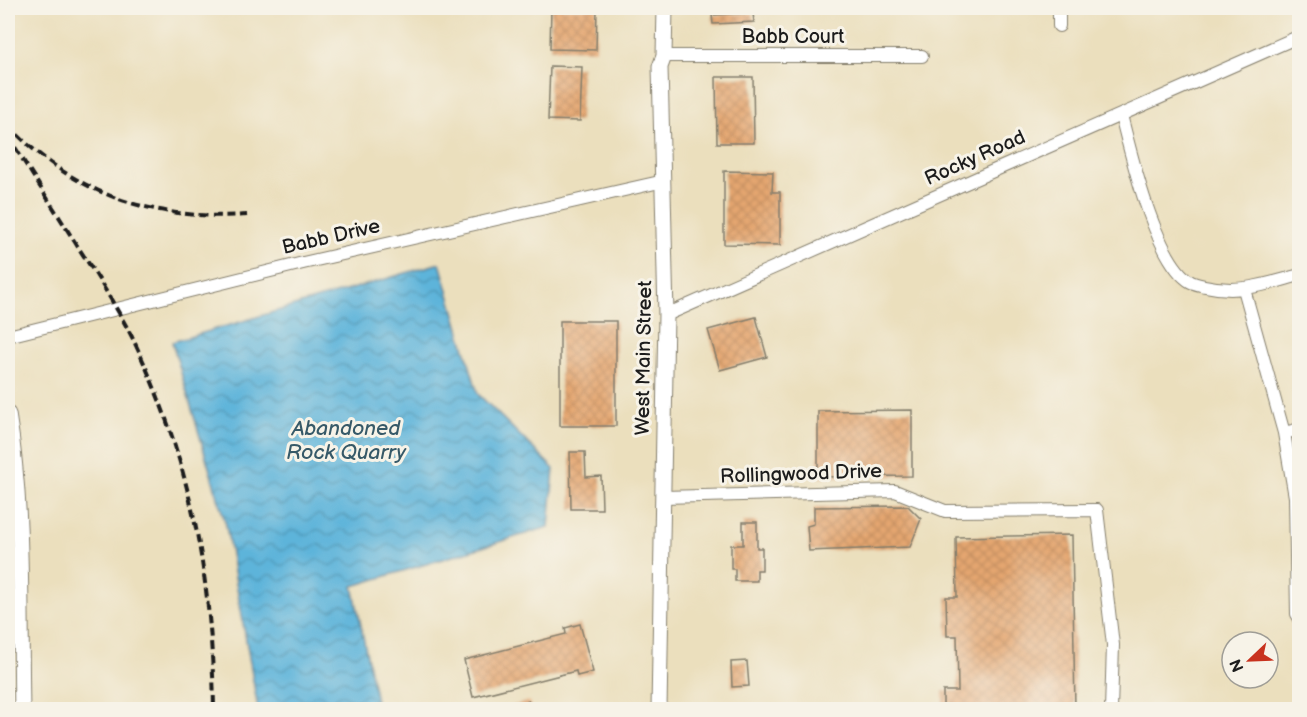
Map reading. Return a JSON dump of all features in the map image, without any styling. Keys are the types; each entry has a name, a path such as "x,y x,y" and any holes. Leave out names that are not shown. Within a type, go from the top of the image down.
{"main road":[{"name":"West Main Street","path":"659,710 666,315 660,68 664,56 665,8"},
{"path":"8,414 15,455 19,519 22,710"}],"street":[{"path":"1059,8 1059,26"},
{"name":"Rocky Road","path":"666,315 1299,36"},
{"name":"Babb Court","path":"664,56 922,56"},
{"path":"1121,115 1157,233 1173,265 1191,282 1219,289 1244,289 1299,275"},
{"name":"Babb Drive","path":"8,336 303,263 664,181"},
{"path":"1244,289 1284,433 1295,498 1297,614 1299,619"},
{"path":"1284,433 1299,429"},
{"name":"Rollingwood Drive","path":"663,497 895,491 945,511 1097,510 1113,645 1111,710"}],"water":[{"name":"Abandoned Rock Quarry","path":"440,263 478,394 554,469 549,527 353,586 376,701 331,709 258,709 226,525 172,342"}],"building":[{"path":"551,8 597,8 596,50 550,49"},
{"path":"753,13 754,22 713,24 712,15"},
{"path":"550,66 582,67 580,121 548,120"},
{"path":"716,77 753,77 754,143 717,143"},
{"path":"724,171 773,172 772,192 780,192 780,245 724,244"},
{"path":"756,317 767,357 720,370 708,330"},
{"path":"560,321 616,321 616,426 560,426"},
{"path":"912,410 912,476 818,477 818,411"},
{"path":"570,452 585,452 586,477 601,476 602,509 571,509"},
{"path":"908,506 921,519 910,547 809,551 807,526 814,524 814,507"},
{"path":"743,522 757,522 757,548 762,548 762,570 757,570 757,581 735,581 735,569 731,569 731,545 743,545"},
{"path":"1072,535 1075,710 943,710 943,691 958,691 957,636 947,636 946,597 957,597 956,537"},
{"path":"580,624 593,672 577,676 576,671 473,697 464,660 566,634 565,628"},
{"path":"747,661 749,686 732,687 731,662"},
{"path":"529,701 531,710 503,710 503,709"}],"railway":[{"path":"8,125 33,149 60,169 87,185 117,198 179,213 212,216 247,215"},
{"path":"8,136 126,325 152,382 169,427 183,473 202,565 212,660 214,710"}]}
